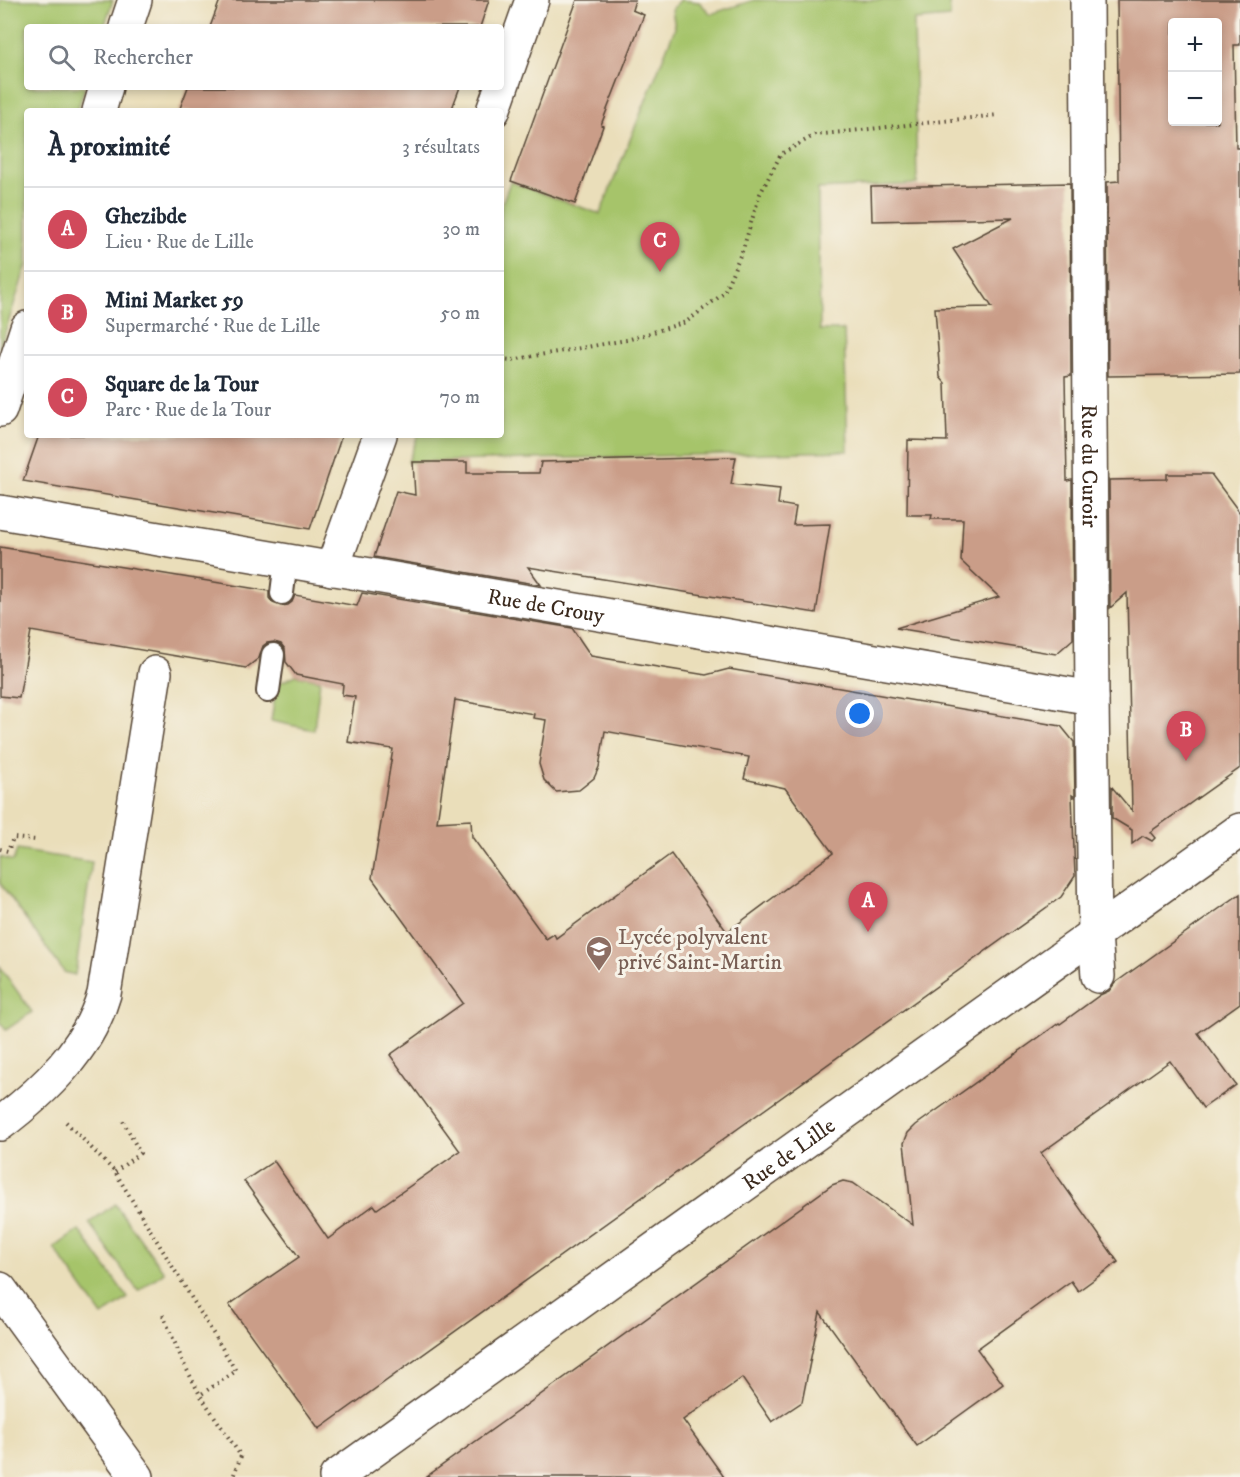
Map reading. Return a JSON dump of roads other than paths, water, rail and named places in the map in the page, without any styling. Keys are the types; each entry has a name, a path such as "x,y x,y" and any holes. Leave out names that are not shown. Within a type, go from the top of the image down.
{"street":[{"path":"127,24 135,0"},
{"path":"504,80 532,0"},
{"name":"Rue du Curoir","path":"1087,0 1092,698 1095,933 1098,976"},
{"path":"100,108 105,90"},
{"path":"494,108 500,90"},
{"path":"0,410 24,337"},
{"path":"332,569 379,438"},
{"name":"Rue de Crouy","path":"0,512 1092,698"},
{"path":"14,1105 54,1076 83,1042 101,1005 155,673"},
{"name":"Rue de Lille","path":"336,1477 1240,830"},
{"path":"0,1289 137,1477"}],"lane":[{"path":"282,593 286,561"},
{"path":"268,691 273,656"}],"place":[{"name":"Square de la Tour","path":"660,272"},
{"name":"Mini Market 59","path":"1186,761"},
{"name":"Ghezibde","path":"868,932"},
{"name":"Lycée polyvalent privé Saint-Martin","path":"599,972"}]}
